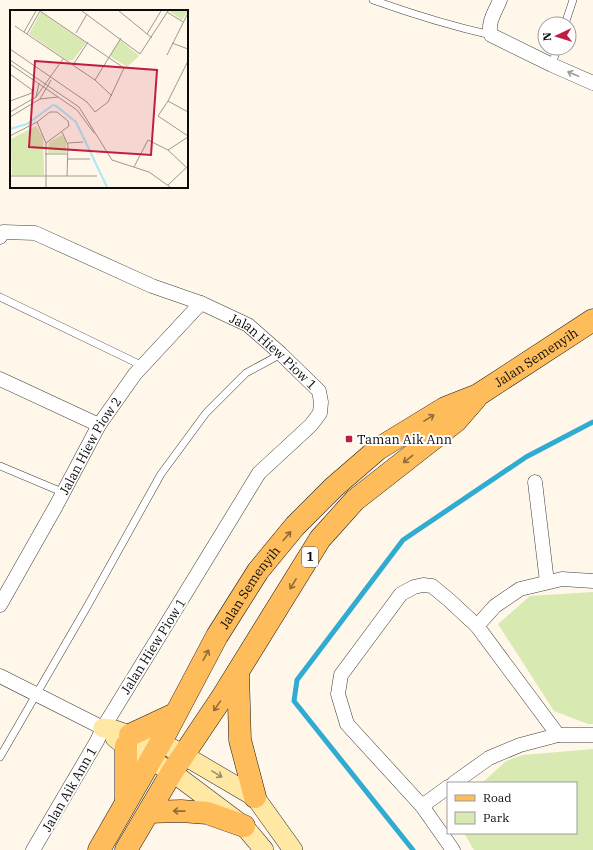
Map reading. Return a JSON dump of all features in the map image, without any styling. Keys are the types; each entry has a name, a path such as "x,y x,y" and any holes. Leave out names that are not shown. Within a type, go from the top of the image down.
{"main road":[{"name":"Jalan Semenyih","path":"99,850 156,751 217,636 254,577 296,526 334,487 378,449 445,408 478,395 593,320"},
{"name":"Jalan Semenyih","path":"126,850 178,763 221,699 320,539 355,500 456,421 478,395"},
{"path":"238,672 240,740 255,797"},
{"path":"126,803 128,740 175,714"},
{"path":"149,812 181,810 207,813 244,826"}],"street":[{"path":"500,0 489,28 491,36 552,65 593,82"},
{"name":"Jalan Hiew Piow 1","path":"1,234 35,233 152,286 201,303 248,325 281,354 319,391 322,402 320,413 311,425 260,473 103,728"},
{"name":"Jalan Hiew Piow 2","path":"0,605 5,586 56,506 62,492 99,425 135,374 201,303"},
{"path":"0,379 99,425"},
{"path":"535,482 547,582"},
{"path":"477,626 495,606 520,589 562,579 593,581"},
{"path":"453,850 422,806 347,724 338,694 341,676 401,594 414,587 423,585 432,586 449,600 477,626 558,735"},
{"path":"0,676 128,740 156,751 178,763 255,797 294,850"},
{"name":"Jalan Aik Ann 1","path":"33,850 97,741 103,728"},
{"path":"455,782 489,758 520,745 558,735 593,735"},
{"path":"178,763 244,826 264,850"},
{"path":"422,806 447,789"}],"lane":[{"path":"373,0 450,26 491,36"},
{"path":"568,16 573,0"},
{"path":"552,65 555,56"},
{"path":"0,297 143,366"},
{"path":"0,757 88,605 161,474 206,413 246,373 281,354"},
{"path":"0,466 62,492"}],"green space":[{"path":"593,592 593,724 588,724 554,711 498,624 530,596"},
{"path":"593,749 593,850 474,850 465,834 577,834 577,782 483,782 506,761 523,755"}],"waterway":[{"path":"413,850 294,701 297,680 403,540 526,457 593,422"}],"place":[{"name":"Taman Aik Ann","path":"349,439"}]}
